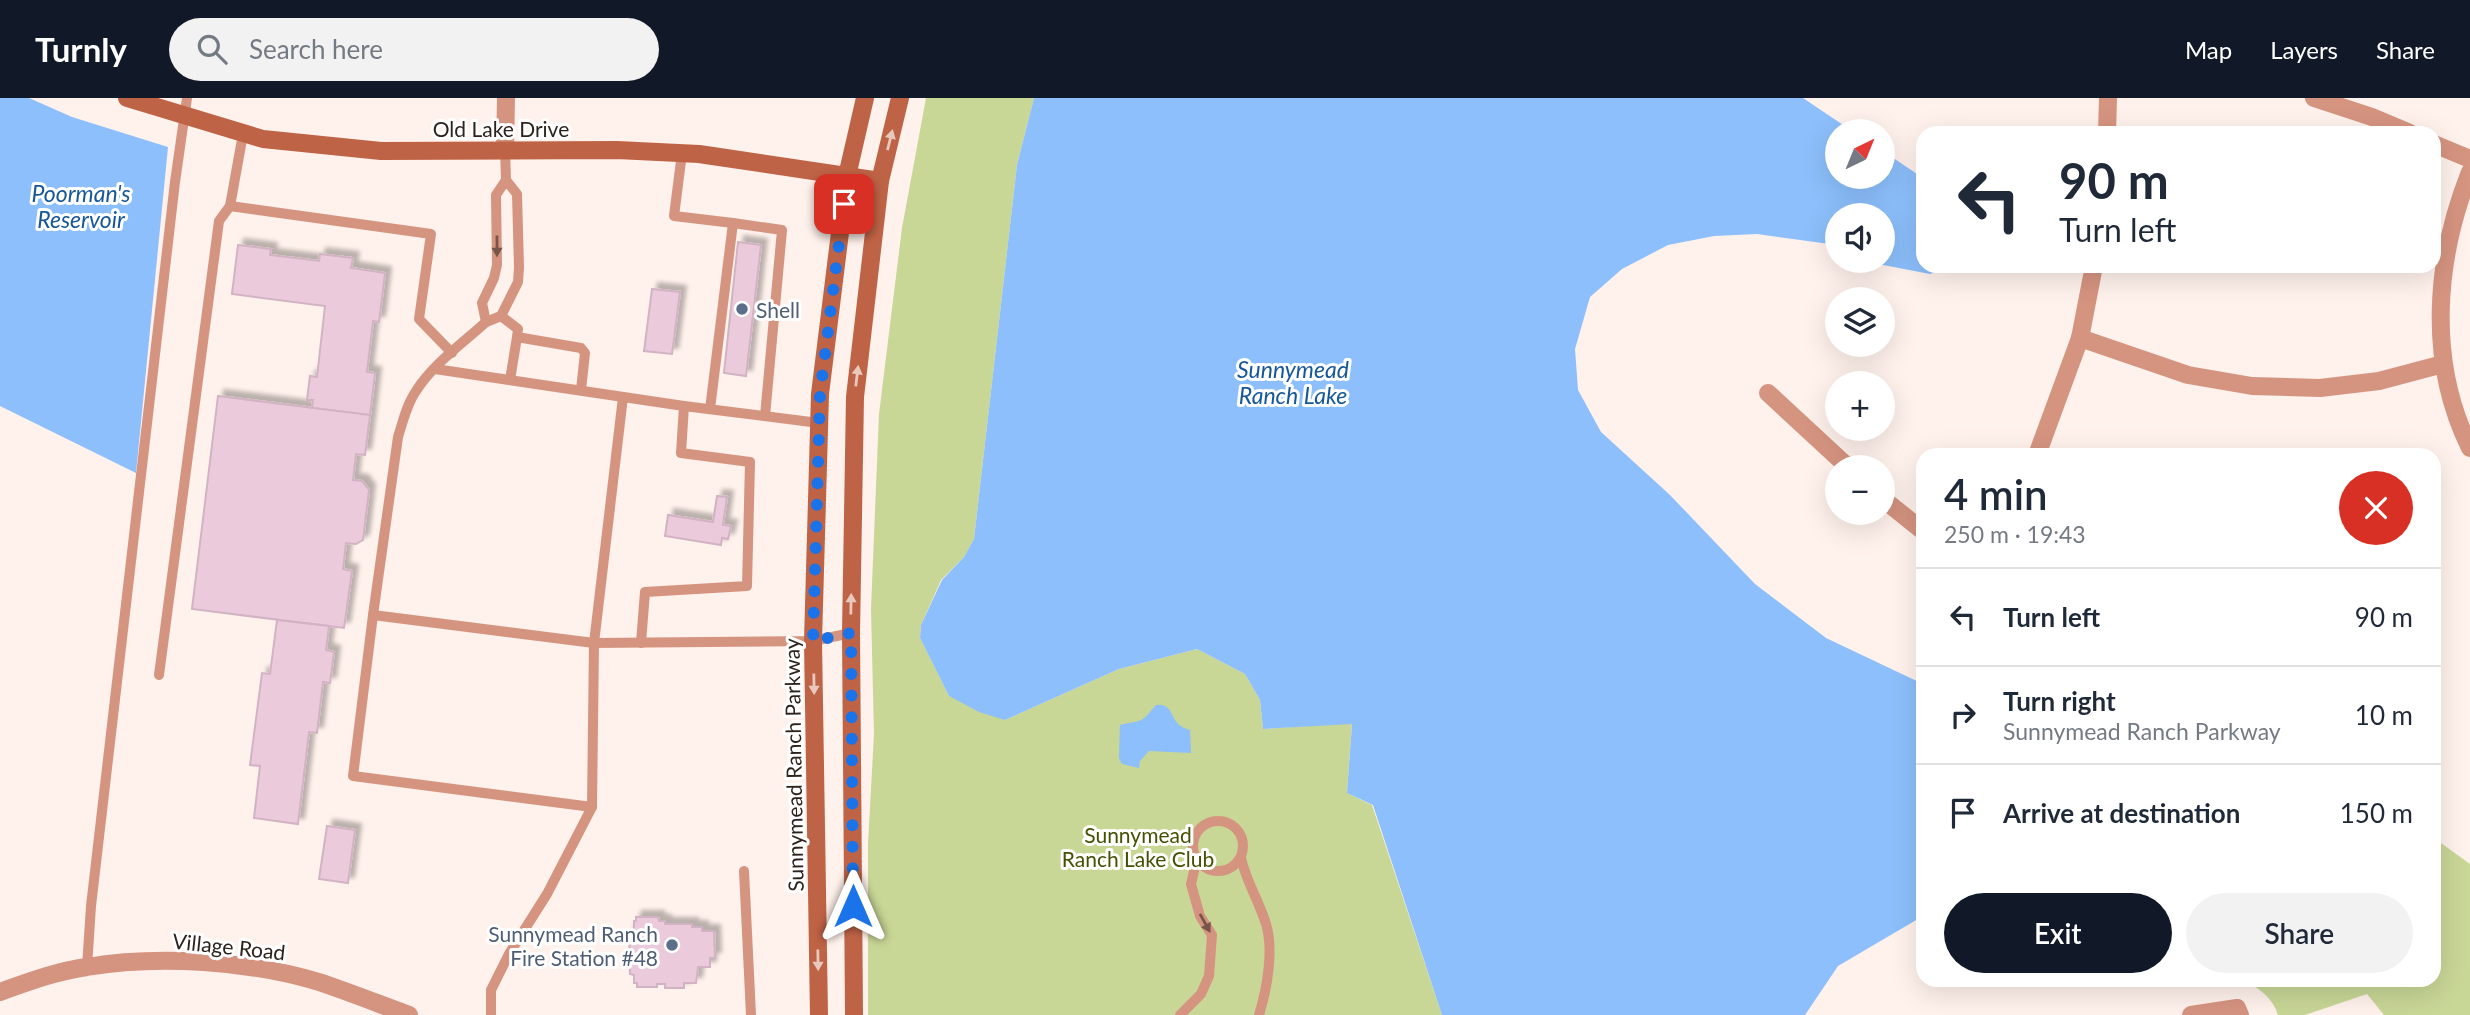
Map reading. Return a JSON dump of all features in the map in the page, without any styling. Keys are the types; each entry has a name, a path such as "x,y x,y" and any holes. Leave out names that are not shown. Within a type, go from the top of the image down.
{"main road":[{"name":"Old Lake Drive","path":"127,98 263,139 381,151 617,150 682,153 880,181"},
{"name":"Sunnymead Ranch Parkway","path":"819,1015 813,641 820,394 847,176 865,98"},
{"path":"854,1015 851,633 855,397 880,181 900,98"}],"street":[{"path":"505,150 506,98"},
{"path":"2107,126 2108,98"},
{"path":"2315,98 2393,126"},
{"path":"2441,147 2470,159"},
{"path":"2470,172 2456,206 2444,263 2440,319 2443,365 2461,430 2470,447"},
{"path":"2040,448 2080,338 2093,273"},
{"path":"2080,338 2189,375 2252,386 2332,386 2379,381 2443,365"},
{"path":"1768,393 1835,455"},
{"path":"1895,509 1916,525"},
{"name":"Village Road","path":"0,992 49,975 86,967 190,960 265,970 317,981 409,1015"},
{"path":"2191,1015 2239,1011"}],"lane":[{"path":"86,967 187,98"},
{"path":"159,675 219,222 230,206 243,134"},
{"path":"486,322 482,303 497,265 496,195 506,180 505,150"},
{"path":"682,153 674,216 782,230 765,416"},
{"path":"506,180 517,194 518,282 501,316 486,322 435,369 415,392 398,437 353,776 592,807"},
{"path":"230,206 431,234 419,319 452,353"},
{"path":"710,409 733,223"},
{"path":"501,316 518,329 510,380"},
{"path":"517,337 582,348 585,353 581,390"},
{"path":"435,369 819,423"},
{"path":"491,1015 491,990 509,954 547,894 592,807 594,643 623,397"},
{"path":"641,643 645,592 747,586 750,463 681,453 684,406"},
{"path":"373,615 594,643 813,641 851,633"},
{"path":"1241,858 1230,868 1215,871 1201,864 1194,850 1196,833 1202,826 1218,821 1234,826 1240,833 1245,874 1267,926 1269,966 1259,1015"},
{"path":"1180,1015 1201,994 1209,976 1212,935 1200,916 1191,884 1197,858"},
{"path":"744,871 751,1015"}],"green space":[{"name":"Sunnymead Ranch Lake Club","path":"926,98 1034,98 1017,165 974,539 964,557 941,580 921,625 920,638 949,696 1005,720 1119,669 1197,649 1245,674 1260,700 1263,729 1352,723 1347,793 1372,805 1442,1015 868,1015 868,844 874,734 871,609 879,414 902,228"},
{"path":"2441,843 2470,864 2470,1015 2384,1015 2367,994 2305,1015 2278,1015 2273,1003 2255,987 2441,987"}],"water":[{"name":"Poorman's Reservoir","path":"0,98 29,98 72,117 168,147 136,473 0,406"},
{"name":"Sunnymead Ranch Lake","path":"1034,98 1803,98 1834,119 1825,119 1825,189 1895,189 1895,159 1916,173 1916,271 1895,267 1895,203 1825,203 1825,243 1757,234 1714,236 1668,245 1622,269 1590,297 1575,349 1578,390 1601,432 1670,495 1755,584 1826,638 1916,681 1916,920 1838,966 1805,1015 1442,1015 1373,805 1347,793 1352,724 1263,729 1260,700 1245,674 1197,649 1119,669 1005,720 979,712 949,696 920,638 921,625 942,580 964,557 974,539 1017,165"},
{"path":"1156,705 1167,707 1178,724 1190,730 1191,753 1149,751 1140,761 1139,768 1122,764 1119,758 1120,725 1141,720"}],"building":[{"name":"Shell","path":"738,242 761,245 746,376 724,373"},
{"path":"238,245 271,249 270,255 319,261 320,254 353,258 351,268 385,273 379,322 373,321 367,372 375,373 370,415 312,408 313,400 307,400 310,376 317,377 325,306 232,294"},
{"path":"652,289 680,292 672,354 644,351"},
{"path":"218,396 370,415 365,455 356,454 353,480 362,481 369,490 363,540 356,544 346,543 343,569 352,571 344,628 192,609"},
{"path":"717,496 727,497 723,525 731,526 728,539 722,538 721,545 665,536 668,515 713,522"},
{"path":"277,620 329,626 326,650 334,652 330,683 323,682 317,733 309,732 298,824 254,818 260,766 250,765 262,673 270,674"},
{"path":"327,826 355,830 348,883 319,879"},
{"name":"Sunnymead Ranch Fire Station #48","path":"636,917 658,917 659,921 665,921 665,924 692,924 692,927 702,927 702,931 714,931 715,958 710,958 710,967 698,967 696,983 684,983 684,988 665,988 665,984 657,984 657,987 637,987 634,975 630,974 629,931 634,931"}],"place":[{"name":"Shell","path":"742,309"},
{"name":"Sunnymead Ranch Fire Station #48","path":"672,945"}],"route":[{"path":"844,204 820,394 813,641 851,633 853,906"}]}
